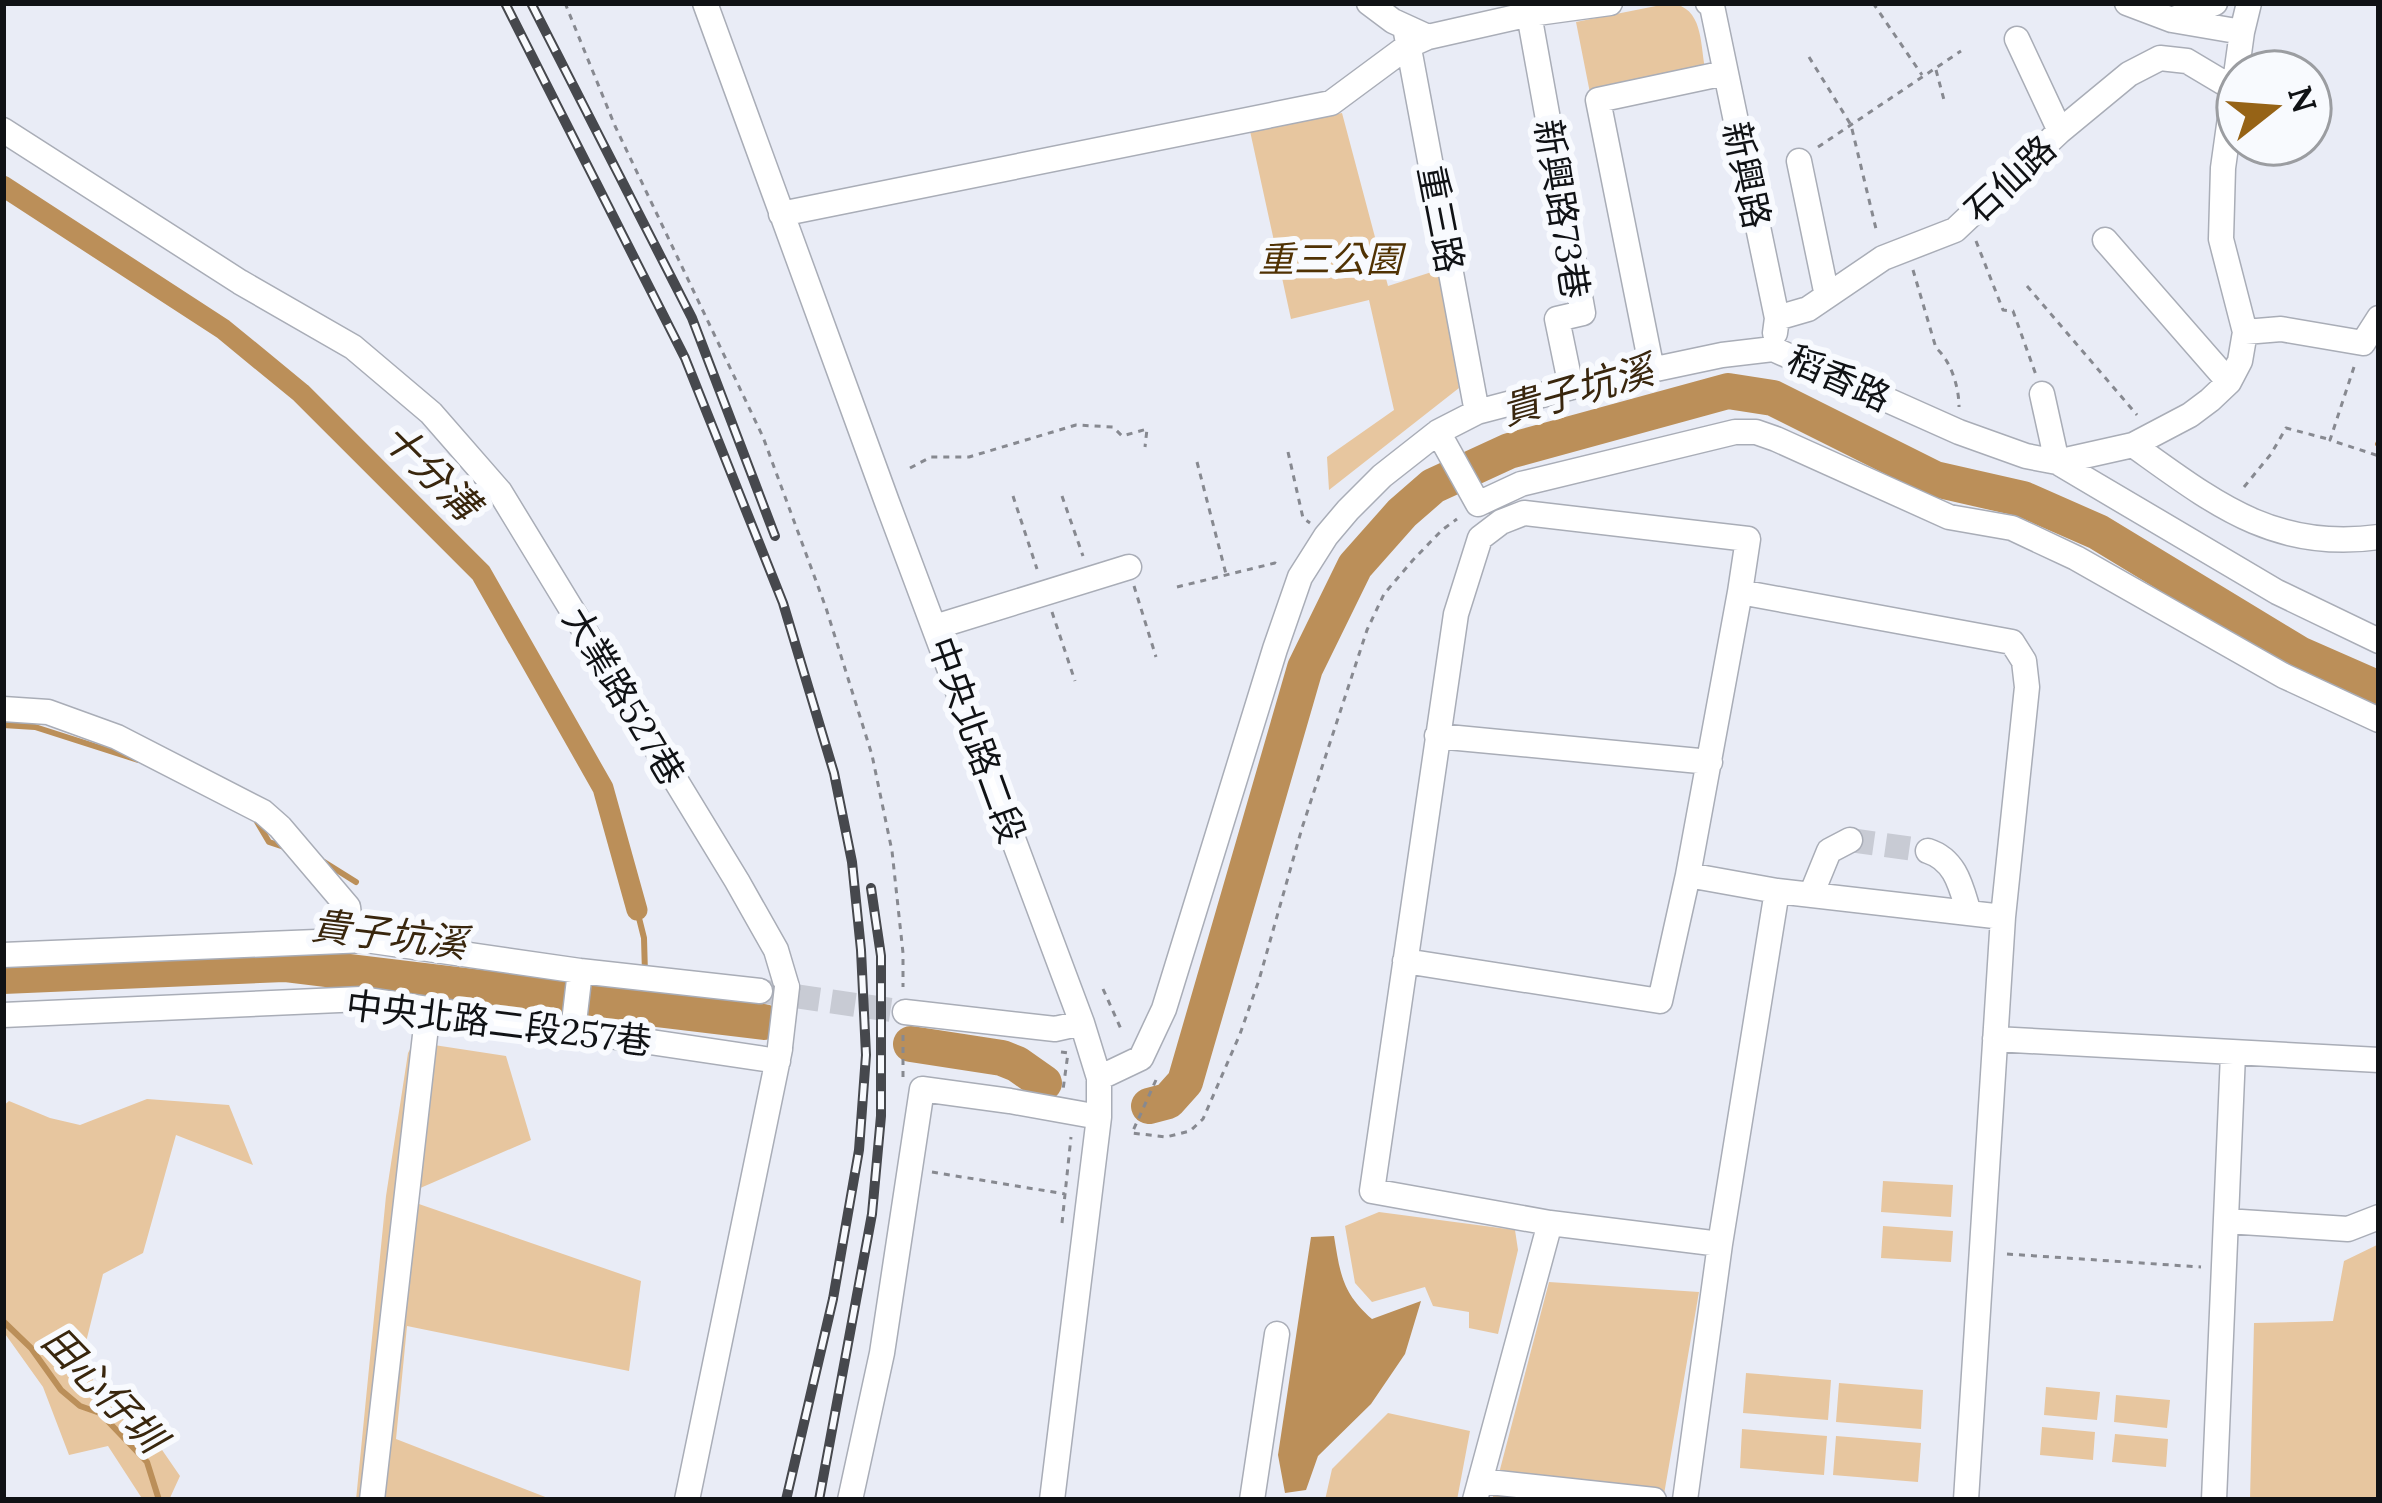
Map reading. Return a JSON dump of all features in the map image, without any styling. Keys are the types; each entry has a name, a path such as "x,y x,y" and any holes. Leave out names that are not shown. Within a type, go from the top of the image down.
{"street":[{"name":"中央北路二段","path":"705,3 1100,1078 1100,1118 1077,1197 1052,1500"},
{"path":"1369,3 1414,37"},
{"path":"782,214 1331,103 1414,37 1528,9 1610,3"},
{"name":"新興路","path":"1708,3 1777,318 1773,349"},
{"path":"2127,3 2172,20 2242,32"},
{"path":"2172,20 2215,3"},
{"path":"2240,48 2249,3"},
{"name":"新興路73巷","path":"1528,9 1583,313 1557,319 1571,387"},
{"path":"2172,20 2214,61"},
{"name":"重三路","path":"1414,37 1478,412"},
{"path":"2017,40 2060,131"},
{"name":"石仙路","path":"1777,318 1808,309 1894,253 1955,230 2060,131 2129,74 2159,58 2187,61 2214,77"},
{"path":"1652,370 1598,100 1725,73"},
{"name":"大業路527巷","path":"3,130 240,282 353,347 431,413 500,492 776,950 787,987 779,1054 687,1500"},
{"path":"1798,160 1827,296"},
{"path":"2104,240 2229,382 2240,361 2245,332 2221,238 2223,168"},
{"path":"2245,332 2282,328 2362,343 2379,318"},
{"name":"稻香路","path":"1100,1078 1141,1058 1164,1009 1300,577 1326,536 1382,476 1438,432 1478,412 1571,387 1773,349 1960,432 2056,462 2144,440 2191,415 2229,382"},
{"path":"2042,394 2056,462 2277,592 2379,641"},
{"path":"1438,432 1476,499 1735,432 1756,432 1949,518 2012,528 2076,558 2284,676 2379,720"},
{"path":"2144,440 2225,509 2267,527 2308,538 2379,537"},
{"path":"1405,962 1660,1001 1710,762 1748,539 1524,513 1480,538 1456,614 1437,736 1372,1192 1550,1223 1720,1244"},
{"path":"935,627 1129,567"},
{"path":"1740,592 2012,642 2024,661 2027,687 2003,917 1966,1500"},
{"path":"3,709 48,712 117,737 263,812 348,907 352,940"},
{"path":"1437,736 1710,762"},
{"path":"1811,895 1829,851 1850,840"},
{"path":"1928,851 1938,854 1956,872 1969,913"},
{"path":"1688,875 1777,891 2003,917"},
{"path":"1685,1500 1720,1244 1777,891"},
{"name":"中央北路二段257巷","path":"3,955 352,940 760,992"},
{"path":"574,1030 580,971"},
{"name":"中央北路二段257巷","path":"3,1015 362,999 779,1054"},
{"path":"372,1500 428,1009"},
{"path":"903,1009 1055,1029 1082,1023"},
{"path":"1995,1039 2379,1060"},
{"path":"2214,1500 2233,1054"},
{"path":"850,1500 882,1353 922,1089 1061,1104 1100,1118"},
{"path":"2226,1221 2348,1229 2379,1217"},
{"path":"1550,1223 1477,1491 1654,1500"},
{"path":"1252,1500 1277,1334"}],"path":[{"path":"565,3 615,126 763,436 826,608 872,755 892,851 903,953 902,1086 922,1089"},
{"path":"1873,3 1923,76"},
{"path":"1798,160 1961,51"},
{"path":"1809,57 1851,125 1894,253 1936,348 1946,356 1959,397 1960,432"},
{"path":"1935,68 1944,100"},
{"path":"1967,218 2003,310 2014,311 2042,394"},
{"path":"2027,286 2144,440"},
{"path":"2330,440 2362,343"},
{"path":"910,468 931,457 969,457 1076,424 1114,427 1122,436 1147,429 1144,447"},
{"path":"2225,509 2272,454 2287,428 2379,456"},
{"path":"1288,452 1303,518 1326,536"},
{"path":"1197,462 1226,575"},
{"path":"1062,496 1091,580"},
{"path":"1156,1080 1132,1132 1166,1136 1190,1131 1202,1119 1259,980 1301,828 1367,630 1384,595 1413,560 1476,499"},
{"path":"1177,587 1275,563 1300,577"},
{"path":"1129,567 1156,657"},
{"path":"1103,988 1121,1030"},
{"path":"1059,1052 1068,1053 1061,1104 1065,1121 1072,1127 1077,1197 1060,1241"},
{"path":"909,1168 1077,1197"},
{"path":"1982,1252 2224,1269"}],"green space":[{"path":"1671,3 1695,19 1705,68 1590,93 1576,22"},
{"name":"重三公園","path":"1342,113 1388,286 1438,270 1459,388 1329,490 1327,457 1394,410 1369,300 1291,319 1250,131"},
{"path":"419,1033 434,1045 506,1056 531,1140 418,1189 416,1203 641,1281 629,1371 407,1326 396,1439 553,1500 356,1500 386,1196 408,1053"},
{"path":"147,1099 229,1105 253,1165 176,1135 143,1253 103,1274 86,1342 97,1400 138,1415 180,1476 169,1500 143,1500 108,1446 69,1455 43,1387 3,1331 3,1106 9,1101 80,1125"},
{"path":"1883,1181 1953,1185 1951,1217 1881,1212"},
{"path":"1379,1212 1515,1230 1518,1250 1498,1334 1469,1328 1469,1312 1433,1306 1425,1287 1372,1302 1355,1283 1345,1226"},
{"path":"1883,1226 1953,1231 1951,1262 1881,1258"},
{"path":"2379,1244 2379,1500 2250,1500 2254,1323 2333,1321 2344,1261"},
{"path":"1549,1282 1699,1292 1663,1500 1492,1500"},
{"path":"1746,1373 1831,1380 1828,1420 1743,1413"},
{"path":"1839,1383 1923,1390 1921,1429 1836,1422"},
{"path":"2046,1387 2100,1392 2097,1420 2044,1415"},
{"path":"2116,1395 2170,1400 2167,1428 2114,1422"},
{"path":"1388,1413 1470,1431 1457,1500 1325,1500 1332,1469"},
{"path":"2042,1427 2095,1432 2093,1460 2040,1455"},
{"path":"1742,1429 1827,1436 1824,1475 1740,1468"},
{"path":"2115,1434 2168,1439 2166,1467 2112,1462"},
{"path":"1836,1436 1921,1443 1918,1482 1833,1475"}],"shaded area":[{"path":"1334,1236 1344,1282 1372,1319 1421,1301 1405,1354 1371,1404 1318,1456 1306,1490 1285,1493 1278,1455 1311,1237"}],"waterway":[{"name":"十分溝","path":"3,186 223,329 301,393 481,573 603,788 637,910"},
{"name":"貴子坑溪","path":"1149,1106 1168,1101 1185,1082 1305,668 1355,566 1433,486 1509,451 1728,391 1773,398 1935,479 2023,499 2098,532 2299,654 2379,689"},
{"path":"1507,442 1513,450"},
{"path":"3,725 35,727 138,760"},
{"path":"256,820 269,842 284,847"},
{"path":"324,862 356,882"},
{"name":"十分溝","path":"637,910 645,974"},
{"name":"貴子坑溪","path":"3,976 284,964 764,1022"},
{"path":"645,988 645,1008"},
{"name":"貴子坑溪","path":"911,1044 1002,1058 1044,1083"},
{"name":"田心仔圳","path":"3,1321 31,1348 61,1390 80,1406 100,1413 147,1462 159,1500"}],"tunnel":[{"path":"1850,840 1928,851"},
{"path":"760,991 905,1012"}],"railway":[{"path":"505,3 685,358 783,603 834,773 852,862 866,1055 859,1150 833,1299 786,1500"},
{"path":"531,3 692,318 775,536"},
{"path":"819,1500 872,1214 881,1116 881,956 871,888"}]}
